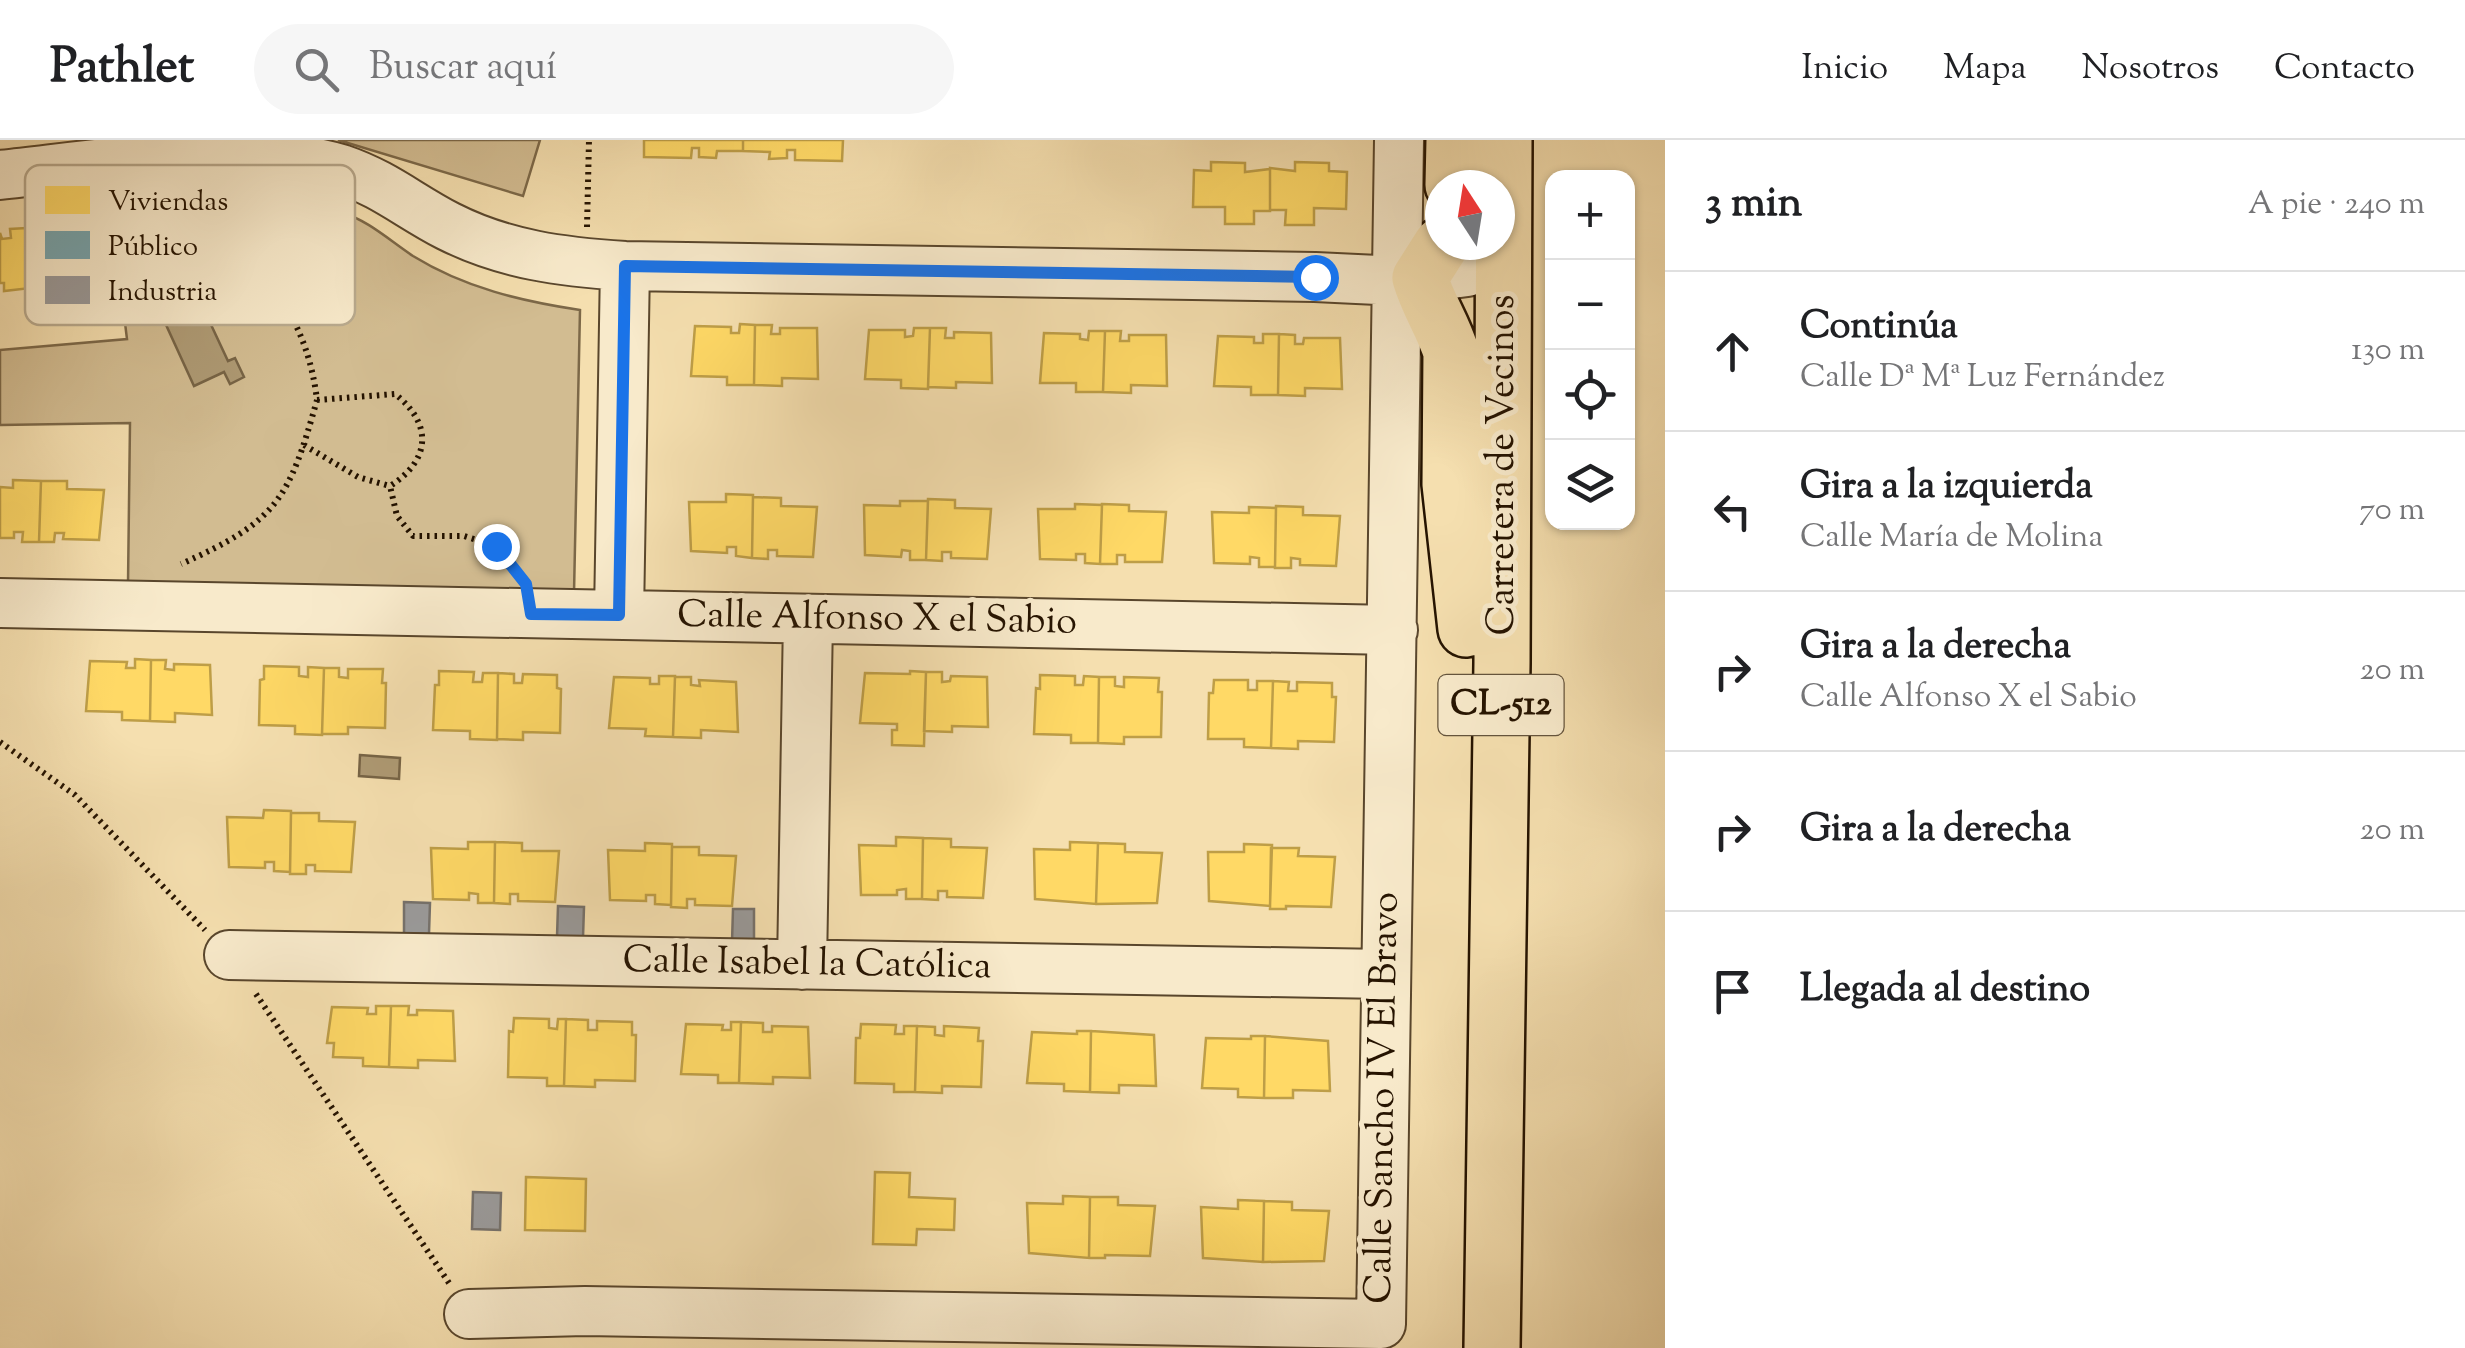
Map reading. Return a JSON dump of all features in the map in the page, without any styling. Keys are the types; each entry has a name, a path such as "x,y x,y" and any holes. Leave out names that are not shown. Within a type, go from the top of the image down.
{"main road":[{"path":"1453,170 1454,140"},
{"path":"1466,140 1466,170"},
{"path":"1492,170 1493,140"},
{"name":"Carretera de Vecinos","path":"1492,1348 1484,646 1504,140"},
{"path":"1447,261 1484,318 1484,646"}],"street":[{"name":"Calle Sancho IV El Bravo","path":"469,1314 585,1311 1380,1324 1394,630 1447,261 1399,140"},
{"path":"86,165 210,154 270,154 323,165"},
{"path":"0,174 25,171"},
{"path":"355,175 388,188 446,226 488,244 534,258 606,265 1315,277 1447,261"},
{"path":"606,265 619,615"},
{"name":"Calle Alfonso X el Sabio","path":"0,603 1394,630"},
{"path":"802,964 808,619"},
{"name":"Calle Isabel la Católica","path":"229,955 1385,974"}],"path":[{"path":"589,140 606,265"},
{"path":"150,606 152,577 232,541 276,506 300,462 317,400 303,340 295,325"},
{"path":"304,445 358,477 390,486 419,459 423,433 417,416 395,394 317,400"},
{"path":"390,486 397,516 414,536 464,536 496,546 526,584 531,614"},
{"path":"0,742 74,795 229,955 469,1314"}],"shaded area":[{"path":"338,140 540,140 523,196"},
{"path":"355,218 453,277 515,297 580,310 574,593 128,584 130,423 0,425 0,350 127,339 125,325 355,325"},
{"path":"166,325 211,325 228,361 235,358 244,377 230,384 224,372 194,386"},
{"path":"360,755 400,758 399,779 359,776"}],"building: Viviendas":[{"path":"644,140 743,140 743,151 717,151 716,158 699,157 699,148 692,148 691,158 644,157"},
{"path":"743,140 843,140 842,161 795,160 795,150 787,150 787,158 769,159 770,152 743,151"},
{"path":"1211,162 1245,163 1245,172 1270,169 1270,211 1254,211 1254,224 1225,224 1225,207 1193,207 1194,170 1211,171"},
{"path":"1295,162 1329,163 1329,171 1347,172 1346,209 1314,208 1314,225 1285,225 1286,210 1270,210 1270,168 1295,171"},
{"path":"25,228 25,289 4,291 4,283 0,283 0,233 2,239 11,238 10,229"},
{"path":"740,324 755,325 754,385 727,385 727,377 691,376 695,326 731,327 731,333 739,333"},
{"path":"755,325 772,325 771,334 780,334 780,328 817,328 818,379 782,378 782,386 754,385"},
{"path":"914,328 930,328 928,389 901,388 901,380 865,379 869,330 905,330 905,337 913,336"},
{"path":"930,328 946,328 945,338 954,338 954,332 991,333 992,383 956,382 956,388 928,387"},
{"path":"1089,331 1105,331 1103,392 1076,392 1076,383 1040,383 1044,333 1080,334 1080,339 1088,340"},
{"path":"1105,331 1121,331 1120,341 1129,341 1129,335 1166,335 1167,386 1131,385 1131,393 1103,392"},
{"path":"1263,334 1279,334 1278,395 1251,395 1251,387 1214,386 1218,336 1254,337 1254,343 1263,343"},
{"path":"1279,334 1295,335 1295,344 1303,344 1304,338 1340,338 1342,389 1305,388 1305,396 1278,395"},
{"path":"13,480 41,481 39,542 22,542 23,532 14,532 14,538 0,538 0,487 13,488"},
{"path":"41,481 67,481 67,489 104,490 99,540 63,539 64,533 55,533 54,542 39,542"},
{"path":"726,494 753,495 752,558 736,556 736,547 727,547 727,553 691,551 689,502 726,502"},
{"path":"753,497 781,498 781,506 817,507 813,557 777,556 777,550 768,550 768,559 752,558"},
{"path":"928,499 955,500 955,508 991,509 987,559 951,558 951,552 942,552 942,561 926,560"},
{"path":"900,501 928,501 926,560 910,560 910,551 902,550 901,557 865,555 864,505 900,506"},
{"path":"1075,504 1102,505 1100,564 1085,563 1085,554 1076,554 1076,560 1040,559 1038,509 1075,509"},
{"path":"1102,504 1129,505 1129,511 1166,512 1162,562 1125,562 1125,555 1117,555 1117,564 1100,564"},
{"path":"1276,506 1303,507 1303,515 1340,516 1336,566 1300,565 1300,559 1291,558 1291,568 1275,568"},
{"path":"1249,507 1276,508 1275,567 1259,567 1259,558 1250,557 1250,564 1214,563 1212,512 1249,513"},
{"path":"135,659 151,660 150,721 122,720 122,712 86,711 90,661 127,662 126,668 135,668"},
{"path":"151,660 166,660 165,669 174,670 174,664 210,665 212,715 175,713 175,722 150,721"},
{"path":"264,666 299,667 299,676 308,677 308,667 324,668 322,735 295,734 295,726 259,725"},
{"path":"324,668 339,668 339,677 348,678 348,669 383,669 385,728 348,727 348,734 322,734"},
{"path":"439,671 474,672 473,682 482,682 483,673 498,673 497,740 470,739 470,731 433,730"},
{"path":"926,672 924,746 892,745 892,730 897,730 897,724 860,723 865,673"},
{"path":"926,672 942,672 942,682 950,681 951,676 987,677 988,727 952,726 952,732 924,731"},
{"path":"498,673 514,674 514,683 522,683 523,674 557,675 557,688 561,689 560,733 523,732 523,740 497,739"},
{"path":"1040,675 1075,676 1075,685 1083,685 1084,676 1099,677 1098,743 1071,743 1071,735 1034,734"},
{"path":"659,676 675,676 673,737 645,736 646,729 609,728 614,677 650,678 650,684 659,684"},
{"path":"675,677 691,677 691,685 700,686 699,680 736,682 738,732 701,730 701,738 673,737"},
{"path":"1099,677 1115,677 1115,686 1124,687 1124,677 1159,678 1161,737 1124,737 1124,744 1098,743"},
{"path":"1214,680 1248,680 1248,690 1257,690 1257,681 1273,681 1271,748 1244,747 1244,739 1208,739 1209,693 1213,693"},
{"path":"1273,681 1289,682 1288,691 1297,691 1297,682 1332,683 1332,697 1336,697 1334,742 1298,741 1298,749 1271,748"},
{"path":"264,810 291,811 290,872 274,871 274,862 265,862 265,868 229,867 227,817 263,818"},
{"path":"291,813 319,813 319,821 355,822 351,872 315,871 315,865 306,865 306,874 290,874"},
{"path":"896,837 923,838 922,899 906,899 906,889 897,890 897,895 861,895 859,845 896,846"},
{"path":"923,838 951,839 951,847 987,848 983,898 947,897 947,891 938,891 938,900 922,899"},
{"path":"468,842 495,842 494,903 478,903 478,894 469,893 469,900 433,899 431,848 468,849"},
{"path":"495,842 522,843 522,851 559,851 555,902 518,901 518,894 510,894 510,904 494,903"},
{"path":"1070,842 1098,843 1096,904 1035,899 1034,849 1070,850"},
{"path":"645,843 672,844 671,905 655,904 655,895 646,895 646,901 610,900 608,850 645,851"},
{"path":"1098,843 1125,844 1125,852 1162,853 1157,903 1096,904"},
{"path":"1244,844 1272,845 1270,906 1209,901 1208,852 1244,852"},
{"path":"672,847 699,847 699,855 736,856 732,906 695,905 695,899 687,899 687,908 671,907"},
{"path":"1271,848 1299,848 1298,856 1335,857 1331,907 1270,909"},
{"path":"376,1006 391,1006 389,1067 363,1066 363,1058 333,1057 334,1043 327,1043 332,1007 368,1008 367,1014 376,1014"},
{"path":"391,1006 409,1006 408,1015 417,1015 417,1010 453,1011 455,1061 418,1060 418,1068 389,1067"},
{"path":"514,1018 549,1019 549,1028 557,1029 558,1019 566,1019 564,1086 547,1086 547,1078 508,1077 509,1031 513,1032"},
{"path":"566,1019 588,1020 588,1030 597,1030 597,1021 632,1022 632,1035 636,1035 635,1081 595,1080 595,1087 564,1086"},
{"path":"731,1022 741,1022 739,1083 718,1083 718,1075 681,1074 686,1024 723,1025 722,1030 731,1030"},
{"path":"741,1022 763,1023 763,1032 772,1032 772,1026 808,1027 810,1078 773,1077 773,1084 739,1083"},
{"path":"861,1024 896,1025 895,1034 904,1034 904,1026 917,1026 915,1092 894,1092 894,1084 855,1083 856,1038 860,1038"},
{"path":"917,1026 935,1027 935,1035 944,1036 944,1026 979,1028 978,1041 983,1041 981,1087 942,1086 942,1093 915,1092"},
{"path":"1091,1031 1090,1092 1064,1091 1064,1084 1027,1083 1032,1032"},
{"path":"1091,1031 1154,1035 1156,1086 1119,1085 1119,1093 1090,1092"},
{"path":"1265,1036 1264,1098 1238,1097 1238,1089 1202,1088 1206,1038"},
{"path":"1265,1036 1328,1041 1330,1091 1293,1090 1293,1098 1264,1098"},
{"path":"875,1172 910,1173 909,1197 955,1199 954,1230 917,1229 916,1245 873,1244"},
{"path":"526,1177 586,1179 585,1231 525,1230"},
{"path":"1063,1196 1090,1197 1089,1258 1029,1253 1027,1203 1063,1204"},
{"path":"1090,1197 1118,1197 1118,1205 1155,1206 1150,1256 1089,1258"},
{"path":"1238,1200 1264,1201 1263,1262 1203,1258 1201,1207 1238,1209"},
{"path":"1264,1201 1292,1202 1292,1210 1329,1211 1324,1261 1263,1262"}],"building: Industria":[{"path":"404,902 430,903 429,934 404,933"},
{"path":"558,906 584,907 583,938 557,937"},
{"path":"733,909 754,909 754,942 732,942"},
{"path":"473,1192 501,1193 500,1230 472,1229"}],"route":[{"path":"496,546 526,584 531,614 619,615 625,266 1315,277"}]}
